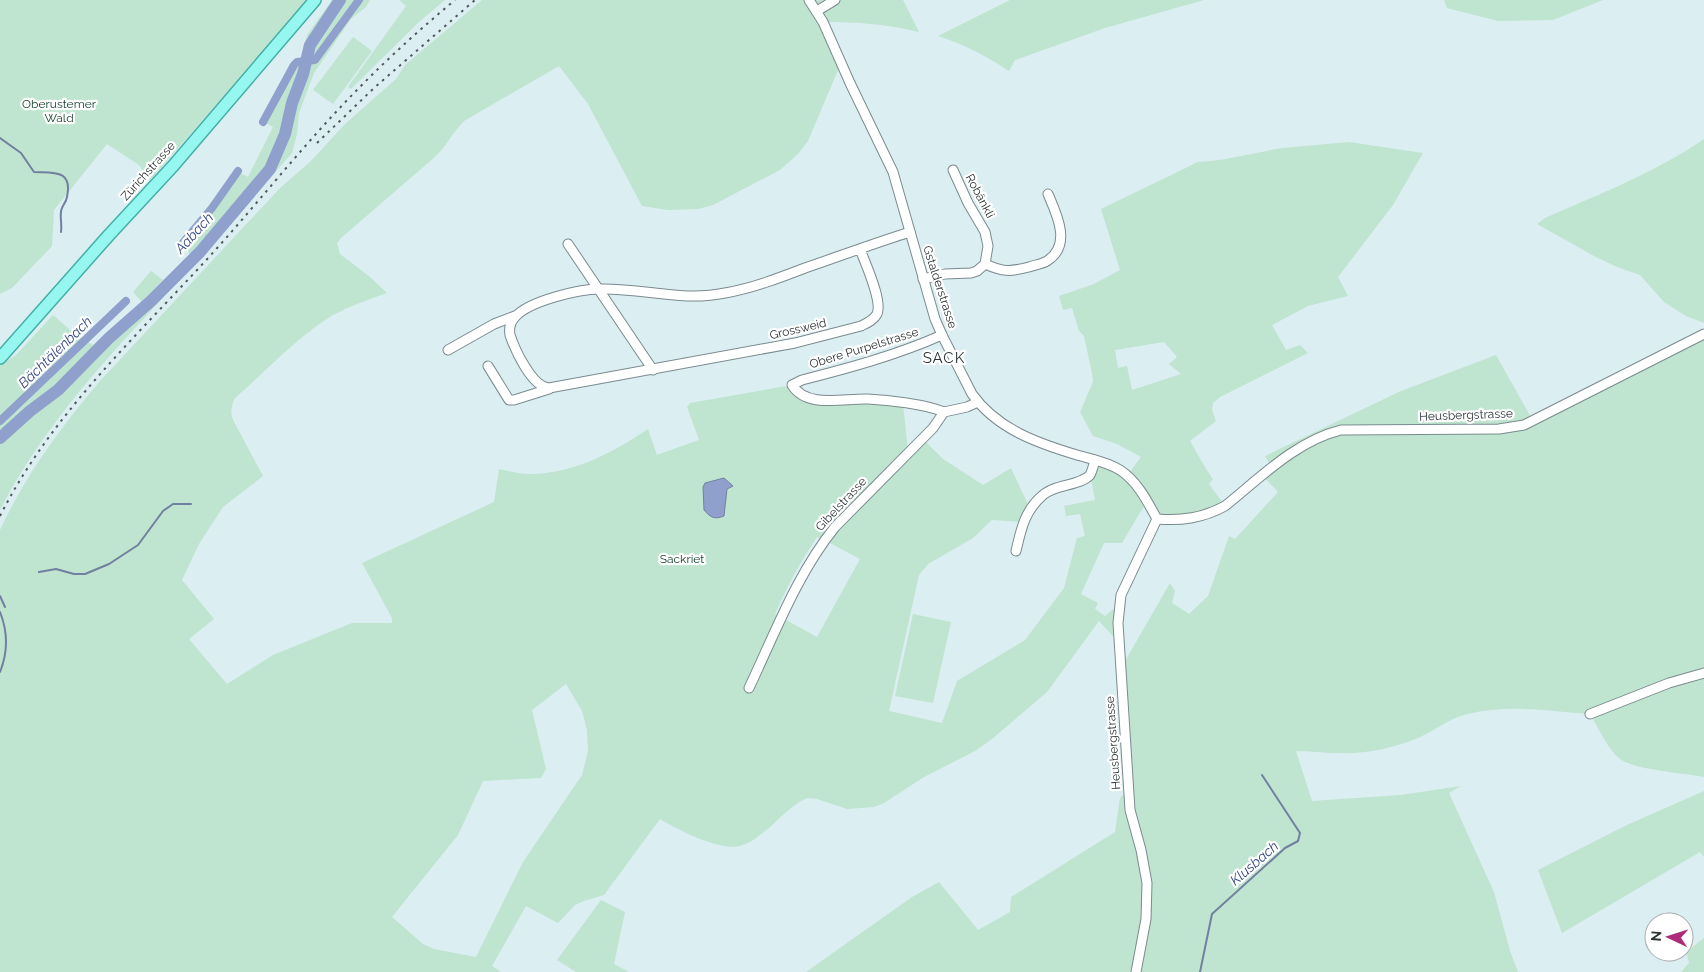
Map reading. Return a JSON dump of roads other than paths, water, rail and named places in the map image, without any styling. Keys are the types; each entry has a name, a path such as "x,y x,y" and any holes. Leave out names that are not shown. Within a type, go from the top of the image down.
{"main road":[{"name":"Zürichstrasse","path":"0,358 173,166 315,0"}],"street":[{"name":"Gstalderstrasse","path":"810,0 888,160 942,336 978,402 996,418 1026,438 1041,445 1114,467 1128,476 1141,490 1158,519"},
{"path":"817,11 835,0"},
{"name":"Robänkli","path":"953,170 985,232 988,246 984,264"},
{"path":"923,279 945,274 971,273 984,264 1012,272 1046,262 1056,254 1061,234 1060,221 1048,194"},
{"path":"448,350 494,324 553,298 598,289 675,296 714,295 768,282 910,232"},
{"path":"568,244 653,370"},
{"name":"Grossweid","path":"488,366 508,400 514,400 549,388 795,343 861,326 871,321 877,314 879,306 860,249"},
{"path":"515,316 510,328 512,341 532,378 540,386 549,388"},
{"name":"Heusbergstrasse","path":"1136,972 1146,919 1147,883 1145,867 1130,810 1118,622 1121,595 1158,519 1192,519 1214,512 1302,447 1325,434 1341,430 1499,429 1524,425 1704,334"},
{"name":"Obere Purpelstrasse","path":"942,336 875,360 802,380 792,385 799,393 815,399 867,399 894,402 944,412"},
{"path":"944,412 978,402"},
{"name":"Gibelstrasse","path":"749,688 802,575 823,541 933,428 944,412"},
{"path":"1016,551 1023,522 1030,509 1044,494 1054,488 1083,480 1090,474 1095,460"},
{"path":"1590,714 1669,683 1704,673"}],"water":[{"path":"724,478 733,486 727,489 724,516 712,517 704,510 703,487 705,483"}],"waterway":[{"name":"Aabach","path":"0,438 30,411 58,390 109,338 151,301 200,252 270,169 285,134 292,103 303,74 310,45 340,0"},
{"name":"Aabach","path":"263,122 294,65 297,62 315,60 359,0"},
{"path":"0,138 21,153 34,172 60,174 67,181 67,197 61,214 61,232"},
{"path":"181,245 212,208 238,171"},
{"name":"Bächtälenbach","path":"0,421 126,301"},
{"path":"39,572 56,569 74,574 85,574 109,564 138,545 163,511 173,504 191,504"},
{"path":"0,596 5,607"},
{"path":"0,612 6,642 0,672"},
{"name":"Klusbach","path":"1200,972 1212,914 1285,848 1298,841 1300,833 1262,775"}],"railway":[{"path":"0,516 44,444 69,411 123,348 209,257 350,97 394,54 455,0"},
{"path":"317,143 374,88 475,0"}],"district":[{"name":"SACK","path":"944,358"}],"park label":[{"name":"Oberustemer Wald","path":"59,111"},
{"name":"Sackriet","path":"682,559"}]}
